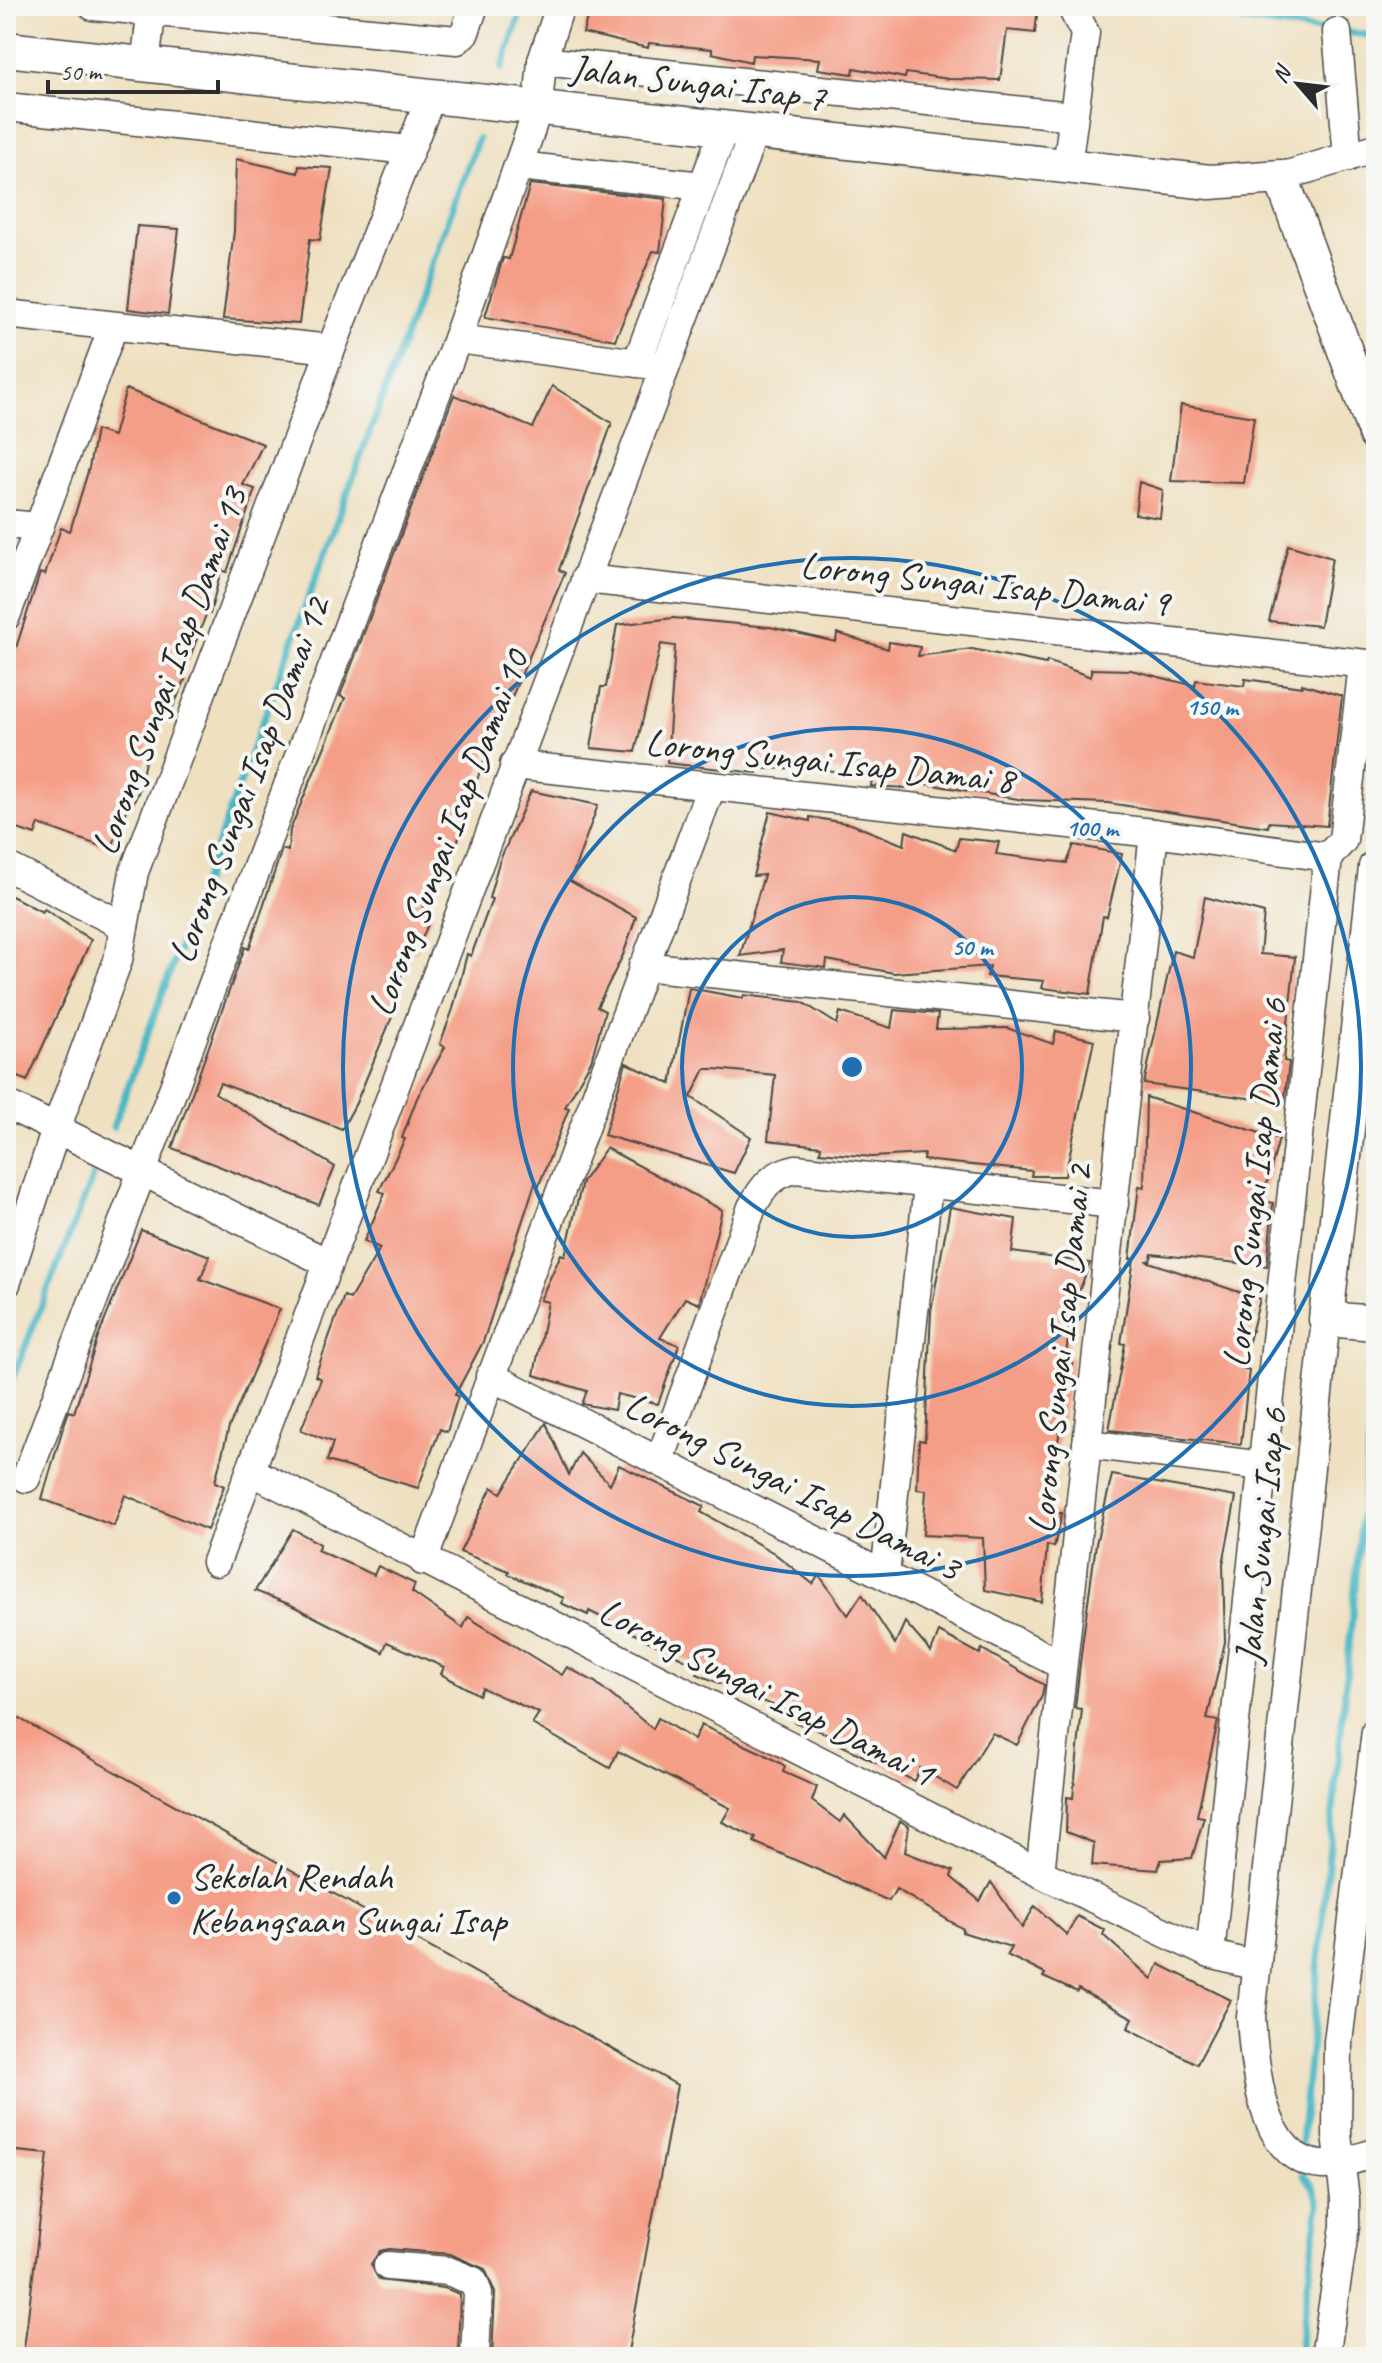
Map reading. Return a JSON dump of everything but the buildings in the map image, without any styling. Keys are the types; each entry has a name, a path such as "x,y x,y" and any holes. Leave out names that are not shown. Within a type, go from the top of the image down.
{"street":[{"path":"93,6 152,9 457,40 465,32 474,6"},
{"name":"Lorong Sungai Isap Damai 12","path":"26,1478 457,339 538,106 542,61 560,6"},
{"path":"1067,166 1085,33 1071,6"},
{"path":"145,66 152,9"},
{"path":"1337,32 1348,157"},
{"name":"Jalan Sungai Isap 7","path":"6,49 1233,183 1281,177 1376,148"},
{"path":"542,61 1072,116"},
{"name":"Lorong Sungai Isap Damai 13","path":"6,1284 56,1129 118,960 134,872 331,349 432,94"},
{"path":"6,107 409,150"},
{"path":"637,363 703,186 739,131"},
{"name":"Lorong Sungai Isap Damai 10","path":"216,1562 665,366 739,131"},
{"path":"518,166 703,186"},
{"path":"1281,177 1376,435"},
{"path":"6,314 331,349"},
{"path":"6,616 113,327"},
{"path":"457,339 665,366"},
{"path":"6,524 39,527"},
{"name":"Lorong Sungai Isap Damai 9","path":"585,579 1370,664"},
{"name":"Lorong Sungai Isap Damai 6","path":"1210,1954 1328,857 1343,840 1370,664"},
{"name":"Lorong Sungai Isap Damai 8","path":"514,765 1154,833 1328,857"},
{"path":"423,1561 711,787"},
{"name":"Lorong Sungai Isap Damai 2","path":"1040,1873 1154,833"},
{"path":"6,866 124,926"},
{"name":"Jalan Sungai Isap 6","path":"1341,2165 1308,2163 1274,2134 1253,2048 1251,2017 1376,867"},
{"path":"643,966 1135,1018"},
{"path":"6,1104 328,1263"},
{"path":"660,1460 752,1207 770,1180 782,1172 796,1169 1114,1204"},
{"path":"885,1575 928,1185"},
{"path":"1326,1319 1376,1323"},
{"name":"Lorong Sungai Isap Damai 3","path":"490,1376 1062,1665"},
{"path":"1087,1444 1263,1466"},
{"name":"Lorong Sungai Isap Damai 1","path":"251,1471 1040,1873 1210,1954 1256,1966"},
{"path":"1325,2357 1345,2226 1336,2116 1338,2042 1376,1731"},
{"path":"1341,2165 1376,2153"},
{"path":"388,2266 448,2271 473,2281 478,2293 475,2357"}],"waterway":[{"path":"502,68 523,6"},
{"path":"1207,6 1243,21 1329,31"},
{"path":"1342,32 1376,36"},
{"path":"113,1127 478,139"},
{"path":"6,1395 93,1176"},
{"path":"1301,2143 1376,1370"},
{"path":"1298,2357 1319,2203 1314,2187 1303,2175"}],"place":[{"name":"Sekolah Rendah Kebangsaan Sungai Isap","path":"174,1898"}]}
